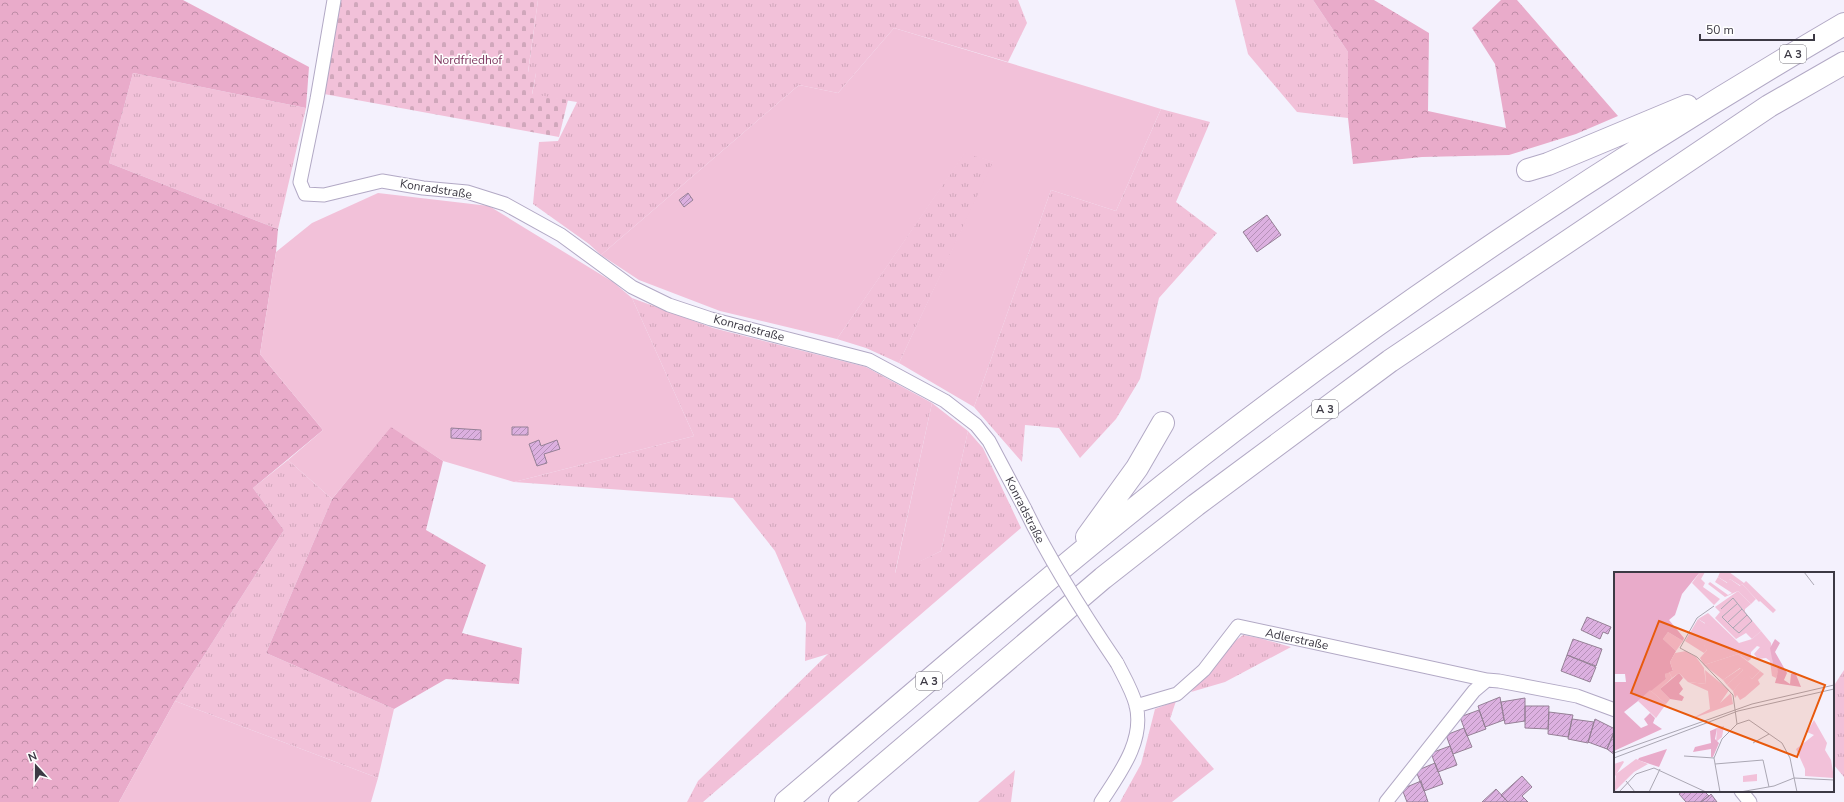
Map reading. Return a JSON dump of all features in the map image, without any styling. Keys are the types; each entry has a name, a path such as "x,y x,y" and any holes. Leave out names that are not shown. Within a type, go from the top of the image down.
{"highway":[{"name":"A 3","path":"786,802 1071,559 1204,454 1370,331 1487,249 1742,84 1844,24"},
{"name":"A 3","path":"840,802 1103,578 1196,505 1390,361 1769,106 1844,63"},
{"path":"1528,170 1548,164 1742,84"},
{"path":"1071,559 1137,468 1163,423"}],"street":[{"name":"Konradstraße","path":"334,0 317,99 300,182 306,194 324,195 382,181 473,194 505,204 561,235 632,287 669,305 711,318 869,360 945,401 976,425 989,441 1056,568 1085,616 1117,663 1130,688 1136,706 1137,720 1135,740 1124,766 1101,802"},
{"name":"Adlerstraße","path":"1136,706 1177,694 1204,670 1238,626 1487,680 1577,696 1614,710"},
{"path":"1386,802 1474,691 1487,680"},
{"path":"1742,792 1750,802"}],"green space":[{"path":"0,0 183,0 309,67 306,108 133,73 109,163 278,229 276,252 260,354 323,430 253,488 284,530 175,701 119,802 0,802"},
{"name":"Nordfriedhof","path":"341,0 538,0 528,72 536,73 532,94 568,100 559,137 324,94"},
{"path":"538,0 1018,0 1027,23 1008,62 894,28 838,93 799,85 601,255 589,244 533,204 539,142 558,141 577,102 532,95 536,73 528,73"},
{"path":"1235,0 1313,0 1348,52 1348,118 1297,112 1248,54"},
{"path":"1313,0 1374,0 1429,33 1428,111 1506,128 1495,64 1472,28 1501,0 1517,0 1618,116 1576,134 1509,155 1422,157 1353,164 1348,118 1348,52"},
{"path":"894,28 1161,109 1116,211 1051,190 974,407 899,363 993,162 965,153 837,339 720,311 639,280 601,255 799,85 838,93"},
{"path":"133,73 306,108 278,229 109,163"},
{"path":"1161,109 1210,122 1176,202 1217,233 1159,298 1140,379 1116,419 1080,458 1059,428 1025,425 1022,462 974,407 1051,190 1116,211"},
{"path":"965,152 994,162 899,363 866,348 837,339"},
{"path":"378,193 489,206 613,282 632,298 694,436 514,482 443,461 391,427 332,499 288,460 323,430 260,354 276,252 312,223"},
{"path":"632,298 713,328 866,367 932,403 895,573 941,551 968,431 983,448 1021,528 703,802 687,802 698,781 828,654 805,661 806,623 775,551 733,498 514,482 694,436"},
{"path":"932,403 968,431 941,551 895,574"},
{"path":"391,426 443,461 426,530 486,565 462,633 522,648 519,684 446,679 394,709 266,653 332,499"},
{"path":"288,460 332,499 266,653 394,709 378,778 175,701 284,530 253,488"},
{"path":"1243,635 1291,647 1225,682 1191,692 1231,644"},
{"path":"1844,670 1844,777 1834,765 1834,685"},
{"path":"175,701 378,778 371,802 119,802"},
{"path":"1176,701 1170,719 1214,769 1172,802 1120,802 1141,764 1155,709"},
{"path":"1015,770 1011,802 978,802"}],"building":[{"path":"688,193 693,200 684,207 679,200"},
{"path":"1267,215 1281,235 1257,252 1243,232"},
{"path":"512,427 528,427 528,435 512,435"},
{"path":"451,428 481,430 481,440 451,438"},
{"path":"539,440 541,446 557,440 560,449 544,454 547,463 537,466 529,444"},
{"path":"1587,617 1611,627 1608,634 1603,632 1600,639 1581,630"},
{"path":"1573,639 1602,649 1596,666 1567,655"},
{"path":"1567,655 1596,667 1590,682 1561,671"},
{"path":"1500,697 1504,720 1485,727 1478,706"},
{"path":"1525,698 1525,721 1505,724 1501,702"},
{"path":"1525,706 1549,706 1548,729 1525,728"},
{"path":"1479,710 1486,729 1467,736 1460,717"},
{"path":"1549,712 1573,715 1568,737 1548,734"},
{"path":"1572,719 1594,722 1588,743 1568,739"},
{"path":"1595,719 1614,728 1607,749 1588,742"},
{"path":"1464,728 1472,747 1453,754 1446,735"},
{"path":"1614,733 1614,754 1607,749"},
{"path":"1450,746 1457,765 1438,772 1431,753"},
{"path":"1435,763 1443,784 1424,791 1416,771"},
{"path":"1522,776 1532,787 1522,796 1528,802 1508,802 1501,795"},
{"path":"1421,781 1428,802 1407,802 1402,789"},
{"path":"1496,789 1508,802 1482,802"},
{"path":"1682,792 1705,792 1709,796 1701,802 1686,802 1679,794"},
{"path":"1711,794 1717,802 1701,802 1709,796"}]}
